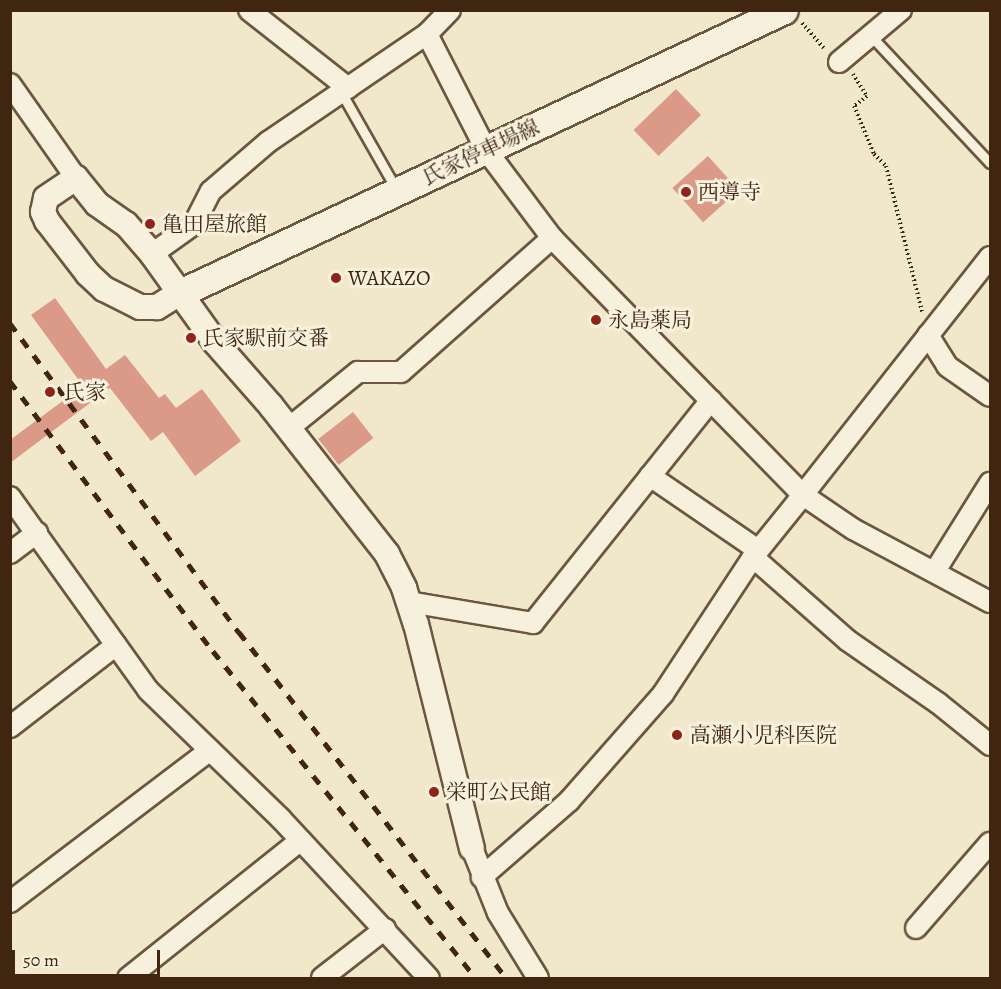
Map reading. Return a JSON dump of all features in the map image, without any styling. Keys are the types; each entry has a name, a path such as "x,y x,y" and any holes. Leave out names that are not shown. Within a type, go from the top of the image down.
{"main road":[{"name":"氏家停車場線","path":"178,294 486,150 792,15"}],"street":[{"path":"249,10 345,90"},
{"path":"152,254 194,224 211,191 268,142 427,34 450,10"},
{"path":"839,62 902,10"},
{"path":"427,34 486,150 552,238 803,495 852,529 987,597"},
{"path":"10,84 76,178 97,204 126,224 152,254 214,342 289,428 387,554 409,602 472,848 482,877 498,913 538,978"},
{"path":"76,178 46,198 43,212 88,274 104,289 140,307 157,307 178,294"},
{"path":"289,428 358,372 401,372 552,238"},
{"path":"482,877 569,801 663,694 756,554 990,257"},
{"path":"928,335 947,366 990,396"},
{"path":"409,602 533,623 711,400"},
{"path":"650,476 756,554 847,640 938,703 990,745"},
{"path":"935,571 990,483"},
{"path":"10,497 148,690 301,840 429,978"},
{"path":"10,553 37,533"},
{"path":"10,727 117,645"},
{"path":"10,902 210,750"},
{"path":"128,978 301,840"},
{"path":"916,928 990,843"},
{"path":"322,978 385,929"}],"lane":[{"path":"871,36 990,163"},
{"path":"345,90 397,191"}],"path":[{"path":"792,15 813,38 854,74 867,96 854,106 874,154 886,165 928,335"}],"building":[{"path":"676,89 701,115 659,156 634,130"},
{"path":"708,156 739,190 703,222 672,188"},
{"path":"55,298 106,369 125,355 159,398 165,394 176,408 202,389 241,441 195,476 163,432 151,441 110,388 10,463 10,440 83,386 31,315"},
{"path":"353,412 373,438 339,465 318,439"}],"railway":[{"path":"10,323 239,632 506,978"},
{"path":"10,381 213,651 476,978"}],"place":[{"name":"西導寺","path":"686,192"},
{"name":"亀田屋旅館","path":"150,224"},
{"name":"WAKAZO","path":"336,278"},
{"name":"永島薬局","path":"596,320"},
{"name":"氏家駅前交番","path":"191,338"},
{"name":"氏家","path":"50,392"},
{"name":"高瀬小児科医院","path":"677,735"},
{"name":"栄町公民館","path":"434,792"}]}
